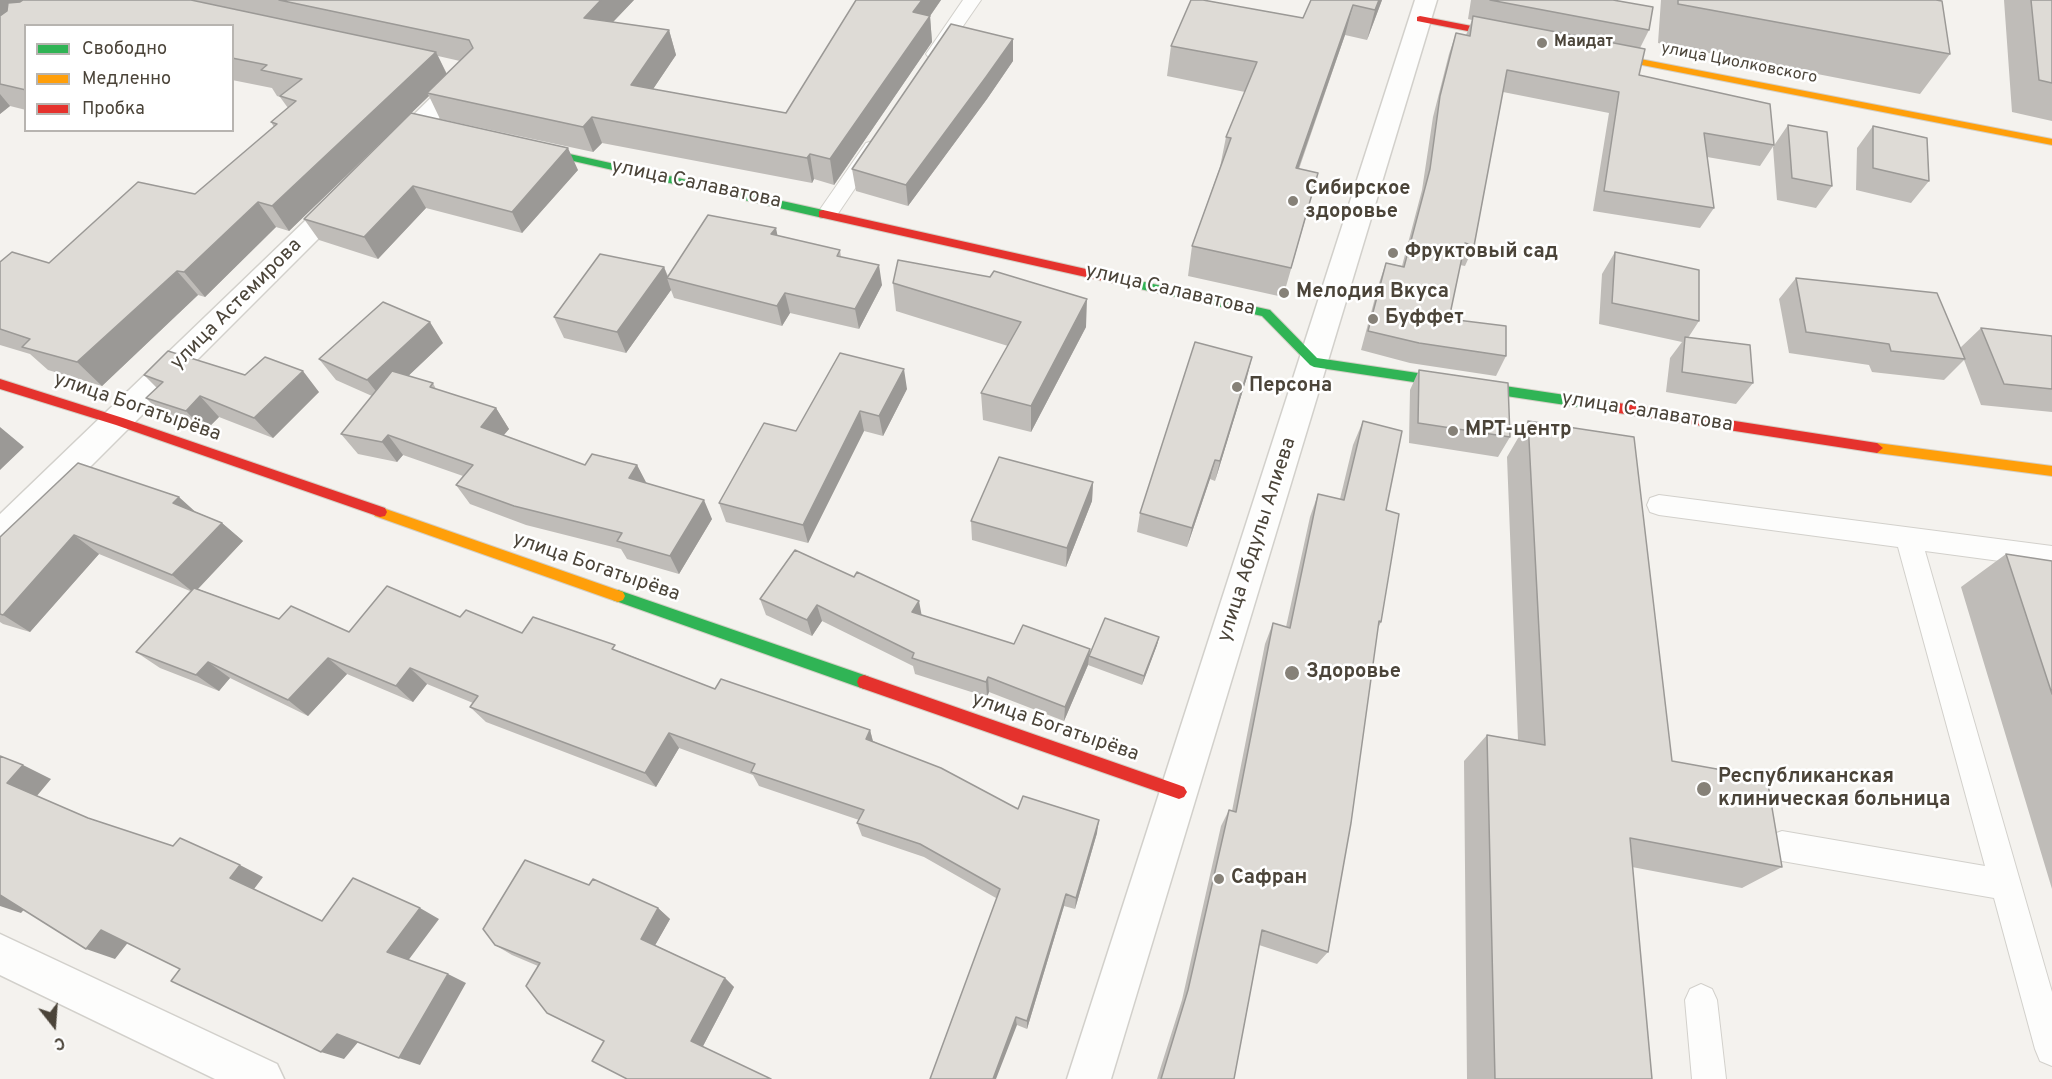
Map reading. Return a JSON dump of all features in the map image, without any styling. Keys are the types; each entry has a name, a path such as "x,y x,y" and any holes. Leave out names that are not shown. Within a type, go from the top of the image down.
{"street":[{"path":"1423,10 1526,39"},
{"name":"улица Абдулы Алиева","path":"1089,1079 1423,10"},
{"name":"улица Циолковского","path":"1584,51 2052,142"},
{"name":"улица Астемирова","path":"0,535 119,422 368,174 424,126 460,69"},
{"name":"улица Салаватова","path":"512,145 828,213 1266,312 1314,362 1946,458 2052,471"},
{"name":"улица Богатырёва","path":"0,384 119,422 1179,792"},
{"path":"0,954 262,1079"}],"lane":[{"path":"926,68 972,0"},
{"path":"828,213 880,136"},
{"path":"1659,505 1908,536 2052,557"},
{"path":"1908,536 2052,1049"},
{"path":"1782,846 2006,885"},
{"path":"1701,1000 1709,1079"}],"building":[{"path":"23,0 191,0 436,52 272,206 258,202 184,272 177,271 77,362 22,347 30,339 0,329 0,262 12,252 49,263 138,182 195,194 277,124 271,122 296,101 280,96 302,79 261,70 267,65 234,58 234,24 24,24 24,90 0,84 0,16 7,11 8,3"},
{"path":"279,0 601,0 584,18 669,30 631,85 786,113 856,0 922,0 913,12 930,16 830,159 810,154 807,158 592,117 583,127 427,93 473,48 469,40"},
{"path":"1191,0 1203,0 1303,18 1311,0 1379,0 1375,10 1353,5 1296,168 1318,173 1291,268 1192,246 1231,138 1226,137 1257,62 1171,46"},
{"path":"1490,0 1613,0 1653,7 1649,30"},
{"path":"1678,0 1942,1 1950,54 1678,4"},
{"path":"2031,0 2052,0 2052,83 2039,80"},
{"path":"1473,16 1645,49 1639,75 1770,104 1774,145 1704,133 1714,208 1604,191 1619,92 1507,70 1474,246 1465,243 1449,319 1506,326 1506,356 1419,343 1368,331 1386,263 1404,267 1430,169 1440,96 1456,33 1470,36"},
{"path":"951,24 1013,39 906,185 852,169"},
{"path":"411,113 568,148 512,212 413,186 364,237 304,219"},
{"path":"1788,125 1827,132 1832,186 1792,178"},
{"path":"1873,126 1927,138 1929,181 1873,168"},
{"path":"708,215 776,228 771,234 840,250 837,256 879,265 855,309 785,293 777,306 667,278"},
{"path":"1615,252 1699,270 1699,321 1612,303"},
{"path":"600,254 664,267 617,332 554,317"},
{"path":"898,260 990,277 994,271 1087,299 1031,406 981,393 1021,322 893,283"},
{"path":"1796,278 1937,293 1965,359 1891,351 1889,344 1806,332"},
{"path":"383,302 430,322 367,380 319,359"},
{"path":"1981,328 2052,336 2052,389 2004,384"},
{"path":"1685,337 1750,345 1753,383 1682,372"},
{"path":"1195,342 1252,357 1220,461 1215,460 1192,528 1140,513"},
{"path":"168,351 245,375 265,357 303,371 254,418 200,396 186,411 146,398 163,382 144,375"},
{"path":"840,353 904,369 879,416 860,411 803,525 719,503 764,423 796,431"},
{"path":"1419,370 1508,383 1510,437 1418,423"},
{"path":"392,371 433,383 430,387 496,408 481,427 585,465 592,454 637,465 629,478 704,500 670,556 617,541 622,533 514,506 456,485 473,465 388,435 382,442 341,434"},
{"path":"1363,421 1402,431 1386,510 1399,514 1381,622 1379,621 1351,823 1328,952 1262,930 1234,1079 1161,1079 1188,990 1229,810 1236,812 1273,623 1290,628 1318,494 1344,500"},
{"path":"1528,421 1634,437 1672,761 1767,778 1782,867 1630,838 1652,1079 1495,1079 1487,735 1545,745"},
{"path":"999,457 1093,482 1067,548 971,521"},
{"path":"78,463 179,497 173,503 222,523 172,575 74,535 3,615 0,614 0,537"},
{"path":"795,550 854,577 857,572 919,601 912,612 1014,644 1023,625 1090,649 1065,707 988,677 986,682 912,658 914,653 817,605 807,620 760,599"},
{"path":"2006,554 2052,561 2052,694"},
{"path":"387,586 460,617 466,610 522,633 533,617 615,645 612,649 715,689 721,679 870,730 866,739 941,768 1018,809 1023,796 1099,820 1076,898 1066,894 1027,1021 1016,1017 993,1079 930,1079 1000,889 920,844 857,823 864,810 751,772 755,764 669,733 645,773 470,707 478,696 410,668 396,686 328,658 288,700 208,662 196,675 136,652 194,588 279,619 291,606 349,632"},
{"path":"1105,618 1159,637 1144,676 1089,656"},
{"path":"0,756 23,765 7,783 88,818 173,846 180,838 240,865 230,878 322,921 353,878 420,908 387,952 448,974 399,1058 337,1034 321,1052 171,981 180,969 101,930 86,949 0,895"},
{"path":"525,860 589,885 593,879 658,908 641,939 725,978 691,1041 771,1079 627,1079 592,1061 604,1041 547,1013 526,986 540,963 495,945 483,929"}],"traffic: fast":[{"path":"529,148 823,214"},
{"path":"1117,280 1266,313 1314,362 1612,407"},
{"path":"618,596 864,682"}],"traffic: slow":[{"path":"1599,54 2052,142"},
{"path":"1877,448 2052,471"},
{"path":"380,512 618,596"}],"traffic: jam":[{"path":"1420,19 1513,37"},
{"path":"823,214 1117,280"},
{"path":"0,384 119,421 380,512"},
{"path":"1612,407 1877,448"},
{"path":"864,682 1179,792"}],"place":[{"name":"Маидат","path":"1542,43"},
{"name":"Сибирское здоровье","path":"1293,201"},
{"name":"Фруктовый сад","path":"1393,253"},
{"name":"Мелодия Вкуса","path":"1284,293"},
{"name":"Буффет","path":"1373,319"},
{"name":"Персона","path":"1237,387"},
{"name":"МРТ-центр","path":"1453,431"},
{"name":"Здоровье","path":"1292,673"},
{"name":"Республиканская клиническая больница","path":"1704,789"},
{"name":"Сафран","path":"1219,879"}]}
